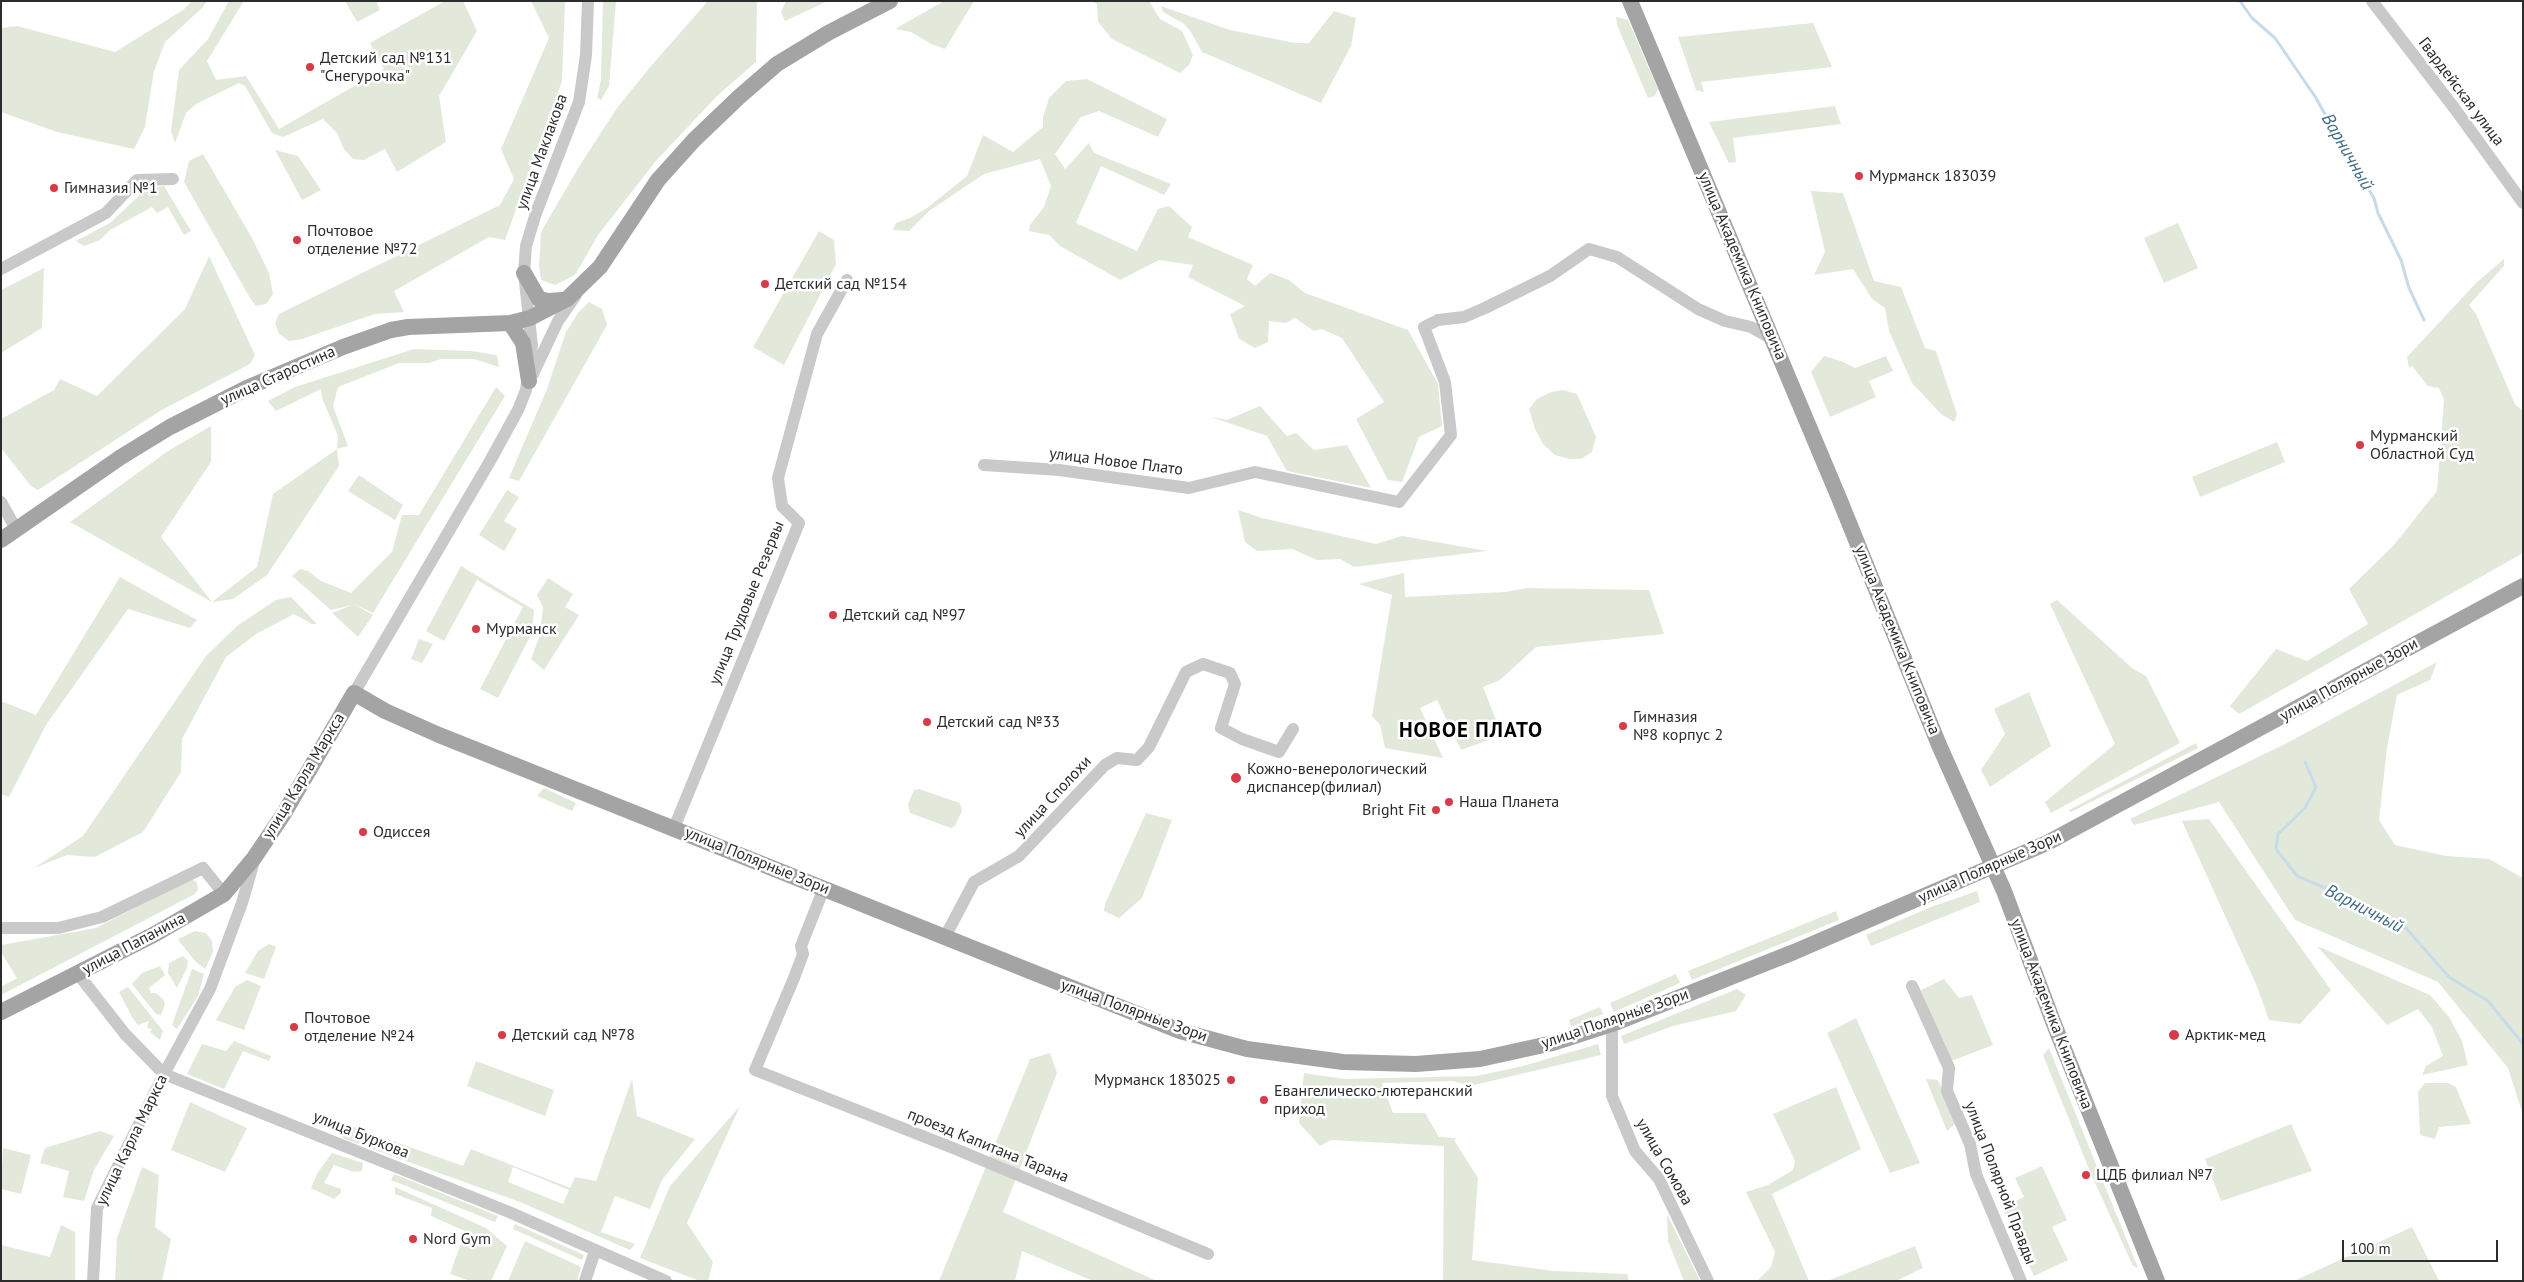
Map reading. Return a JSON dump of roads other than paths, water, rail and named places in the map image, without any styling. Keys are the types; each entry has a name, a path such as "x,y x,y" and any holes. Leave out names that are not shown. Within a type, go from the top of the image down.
{"main road":[{"path":"581,286 600,267 658,180 694,140 739,97 777,64 828,33 890,1"},
{"name":"улица Академика Книповича","path":"1630,1 1774,340 1940,745 1993,866 2157,1281"},
{"path":"524,278 539,299 549,301 567,299"},
{"name":"улица Старостина","path":"1,540 121,457 170,428 249,387 342,347 391,330 408,327 510,323 530,318 567,299 581,286"},
{"path":"510,323 523,344 529,380"},
{"name":"улица Полярные Зори","path":"354,692 385,711 439,735 1180,1031 1247,1049 1343,1062 1389,1064 1458,1062 1552,1043 1612,1024 1778,958 2047,843 2523,586"},
{"name":"улица Карла Маркса","path":"254,858 288,807 354,692"},
{"name":"улица Папанина","path":"1,1012 155,934 224,894 254,858"}],"street":[{"name":"улица Маклакова","path":"524,278 526,246 533,222 579,102 586,55 588,1"},
{"name":"Гвардейская улица","path":"2372,1 2455,109 2523,203"},
{"path":"1,269 106,213 137,180 173,179"},
{"name":"улица Новое Плато","path":"984,465 1059,470 1189,488 1255,472 1399,502 1451,435 1445,382 1424,327 1438,320 1464,316 1485,308 1550,276 1589,249 1617,257 1698,309 1724,321 1751,327 1774,340"},
{"name":"улица Карла Маркса","path":"354,692 522,404 529,380 532,346 524,278"},
{"name":"улица Трудовые Резервы","path":"674,828 799,523 782,506 778,478 817,334 847,280"},
{"path":"529,380 558,321 581,286"},
{"path":"1,502 16,529"},
{"name":"улица Сполохи","path":"945,937 974,882 1019,856 1105,765 1117,758 1137,760 1148,747 1186,672 1203,664 1230,673 1236,684 1221,728 1242,739 1279,752 1293,728"},
{"name":"улица Карла Маркса","path":"93,1281 97,1208 164,1074 210,989 242,904 254,858"},
{"path":"1,928 58,928 102,917 204,868 224,894"},
{"name":"проезд Капитана Тарана","path":"824,888 801,946 802,954 794,978 755,1070 953,1148 1208,1254"},
{"name":"улица Буркова","path":"78,974 124,1034 164,1074 501,1209 666,1281"},
{"name":"улица Полярной Правды","path":"1912,986 1949,1068 1947,1091 1970,1144 1976,1174 2021,1281"},
{"name":"улица Сомова","path":"1612,1024 1612,1096 1636,1151 1659,1179 1708,1281"},
{"path":"585,1281 595,1251"}],"waterway":[{"name":"Варничный","path":"2240,1 2252,18 2275,38 2316,98 2346,153 2374,198 2378,213 2401,260 2409,288 2424,320"},
{"name":"Варничный","path":"2305,762 2316,787 2305,808 2278,834 2276,849 2297,876 2330,890 2350,906 2405,927 2449,977 2488,1001 2523,1044"}],"place":[{"name":"Детский сад №131 \"Снегурочка\"","path":"310,67"},
{"name":"Мурманск 183039","path":"1859,176"},
{"name":"Гимназия №1","path":"54,188"},
{"name":"Почтовое отделение №72","path":"297,240"},
{"name":"Детский сад №154","path":"765,284"},
{"name":"Мурманский Областной Суд","path":"2360,445"},
{"name":"Детский сад №97","path":"833,615"},
{"name":"Мурманск","path":"476,629"},
{"name":"Детский сад №33","path":"927,722"},
{"name":"Гимназия №8 корпус 2","path":"1623,726"},
{"name":"Кожно-венерологический диспансер(филиал)","path":"1236,778"},
{"name":"Наша Планета","path":"1449,802"},
{"name":"Bright Fit","path":"1436,810"},
{"name":"Одиссея","path":"363,832"},
{"name":"Почтовое отделение №24","path":"294,1027"},
{"name":"Детский сад №78","path":"502,1035"},
{"name":"Арктик-мед","path":"2174,1035"},
{"name":"Мурманск 183025","path":"1231,1080"},
{"name":"Евангелическо-лютеранский приход","path":"1264,1100"},
{"name":"ЦДБ филиал №7","path":"2086,1175"},
{"name":"Nord Gym","path":"413,1239"}],"district":[{"name":"НОВОЕ ПЛАТО","path":"1471,731"}]}
